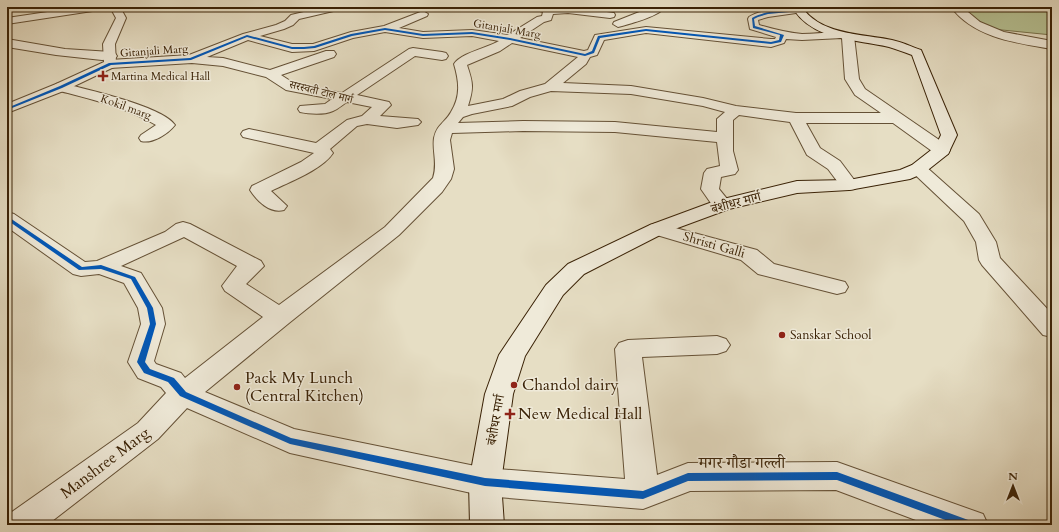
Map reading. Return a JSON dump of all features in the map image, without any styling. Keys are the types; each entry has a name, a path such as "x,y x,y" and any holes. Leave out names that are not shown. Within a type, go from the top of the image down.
{"street":[{"path":"7,21 99,7"},
{"path":"111,60 109,44 121,18 115,7"},
{"path":"247,36 280,27 289,23 295,17 338,7"},
{"path":"538,7 545,15 556,21"},
{"path":"550,87 582,61 585,55 593,52 599,37 620,23 644,15 658,8 657,7"},
{"path":"956,7 973,23 996,34 1052,45"},
{"path":"844,35 802,37 782,35 754,27 753,19 757,15 800,9 802,14 818,27 844,35 893,44 917,53 949,135 942,150 860,92 852,79 844,35"},
{"path":"458,114 466,91 465,80 460,64 470,58 496,48 545,15 568,10 610,15"},
{"name":"Gitanjali Marg","path":"111,60 191,59 247,36 292,48 314,47 350,35 385,29 423,14"},
{"path":"347,27 365,32"},
{"name":"Gitanjali Marg","path":"385,29 422,34 472,33 510,39 585,55"},
{"path":"599,37 646,30 771,43 780,41 782,35"},
{"path":"7,43 17,43 38,49 111,60"},
{"path":"271,74 348,48"},
{"path":"305,108 328,108 413,52 442,56"},
{"name":"सरस्वती टोल मार्ग","path":"191,59 223,62 271,74 291,87 384,105 367,119"},
{"path":"7,109 61,87 111,60"},
{"name":"Kokil marg","path":"61,87 103,98 155,118 167,125 148,138"},
{"path":"444,128 458,114 469,110 507,102 525,94 550,87 630,90 703,102 736,110 796,118 895,118"},
{"path":"722,205 710,189 713,173 729,170 725,151 725,119 736,110"},
{"path":"796,118 813,151 834,165 849,185"},
{"path":"319,149 352,123 367,119 397,123 413,122 404,135"},
{"path":"444,128 523,126 615,127 726,138"},
{"name":"Manshree Marg","path":"21,525 148,431 183,394 392,231 442,179 445,169 442,140 444,128"},
{"path":"249,134 319,149 325,153 307,166 259,190 277,206"},
{"name":"बंशीधर मार्ग","path":"487,525 485,482 499,394 512,355 554,290 576,269 657,229 722,205 797,187 849,185 879,180 918,169 942,150"},
{"path":"918,169 972,218 986,242 990,260 1052,329"},
{"path":"7,218 81,269 101,267 172,236 183,228 253,266 244,272 233,286 280,317"},
{"name":"Shristi Galli","path":"657,229 749,255 766,269 837,287"},
{"path":"101,267 133,278 150,308 153,324 141,362 147,371 172,380 183,394"},
{"path":"643,495 628,349 717,345"},
{"name":"मगर गौडा गल्ली","path":"183,394 290,441 485,482 643,495 688,477 837,476 971,525"}],"green space":[{"path":"961,7 1052,7 1052,35 992,29 968,14"}],"cycle path":[{"path":"7,109 61,87 110,64 191,59 247,36 292,48 304,48 314,47 351,35 385,29 423,35 472,33 510,39 585,55 593,52 599,37 646,30 771,43 780,41 782,35 754,27 753,19 762,15 799,10"},
{"path":"7,218 81,269 101,267 133,278 150,308 153,324 141,362 147,371 171,380 183,394 290,441 485,482 643,495 688,477 837,476 971,525"}],"place":[{"name":"Martina Medical Hall","path":"103,76"},
{"name":"Sanskar School","path":"782,335"},
{"name":"Chandol dairy","path":"514,385"},
{"name":"Pack My Lunch (Central Kitchen)","path":"237,387"},
{"name":"New Medical Hall","path":"510,414"}]}
